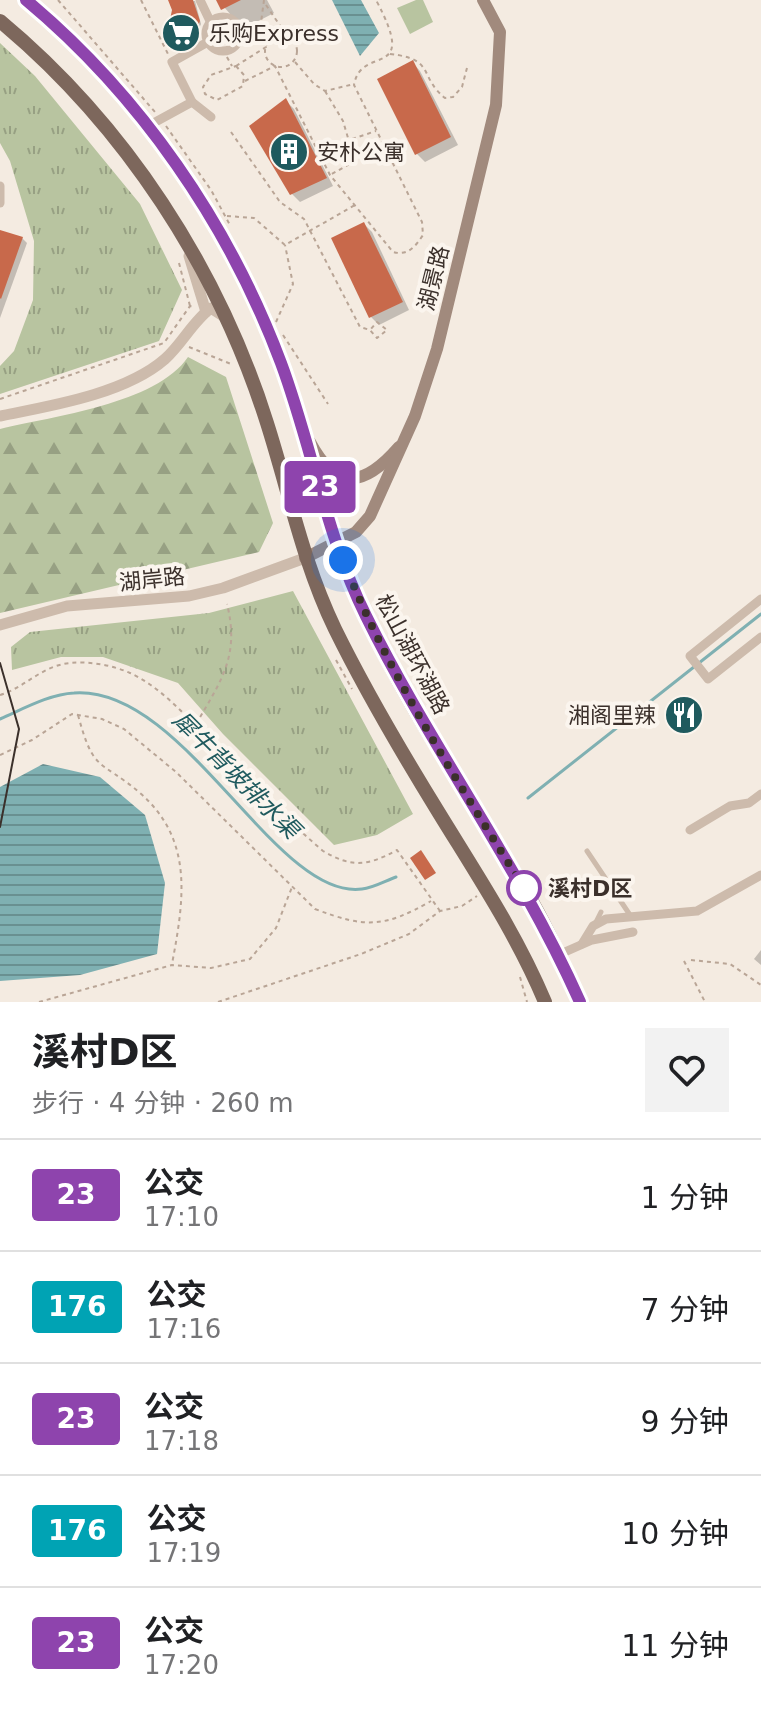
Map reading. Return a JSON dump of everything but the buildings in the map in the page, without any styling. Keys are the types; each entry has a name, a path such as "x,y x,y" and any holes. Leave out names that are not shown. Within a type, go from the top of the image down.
{"main road":[{"name":"松山湖环湖路","path":"26,0 154,122 247,283 281,363 337,544 364,612 402,687 526,891 580,1002"},
{"name":"湖景路","path":"305,558 337,544 370,516 406,439 437,349 496,105 500,32 483,0"},
{"path":"0,21 82,98 128,155 179,229 225,317 267,422 305,558 333,626 373,703 497,907 545,1002"},
{"path":"301,424 325,465 339,476 354,480 381,468 406,439"}],"street":[{"path":"37,0 47,17"},
{"path":"200,0 211,23"},
{"path":"226,16 236,21 239,39 223,50 211,49 205,38 211,23 226,16"},
{"path":"206,43 172,62 192,102 211,117"},
{"path":"154,122 192,102"},
{"path":"0,186 0,203"},
{"path":"179,229 203,315"},
{"path":"0,416 104,390 144,373 179,343 203,315 217,309 225,317"},
{"name":"湖岸路","path":"0,625 67,606 189,596 236,584 305,558"},
{"path":"761,599 690,656 708,679 761,637"},
{"path":"690,830 730,806 749,803 761,794"},
{"path":"582,944 593,926 630,915 697,911 761,875"},
{"path":"558,955 582,944 633,932"}],"lane":[{"path":"587,851 630,915"},
{"path":"593,926 601,912"}],"path":[{"path":"58,0 154,122"},
{"path":"141,0 172,62"},
{"path":"376,0 393,30 394,41 389,54"},
{"path":"265,2 260,30 267,60 275,66 330,175 393,252 402,255 411,250 423,235 422,222 354,84"},
{"path":"265,2 297,46 295,61 314,84 325,91 351,140 353,155 348,165 330,175"},
{"path":"287,36 276,36 266,47 234,66 211,75 203,87 205,94 217,100 237,91 245,81 275,66 282,67 295,61"},
{"path":"223,50 244,75 245,81"},
{"path":"325,91 354,84 362,70 389,54 412,56 427,69 437,91 445,98 453,97 462,87 468,64"},
{"path":"351,140 376,131"},
{"path":"231,132 280,202 304,219 360,327 370,330"},
{"path":"285,245 356,204"},
{"path":"225,216 254,218 285,245 293,284 276,323"},
{"path":"177,254 190,306"},
{"path":"179,343 236,365"},
{"path":"196,725 229,664 232,642 227,604"},
{"path":"0,695 19,689 48,667 88,661 140,678 196,725 323,851 343,862 359,865 375,862 397,850 440,911"},
{"path":"0,755 32,740 63,717 77,714 124,729 144,744 315,909 348,922 374,925 401,919 432,901"},
{"path":"77,714 85,744 100,766 137,791 158,810 175,840 181,865 180,911 172,965"},
{"path":"39,1002 172,965 211,968 250,959 276,928 292,887"},
{"path":"218,1002 390,942 440,911 462,906 478,895"},
{"path":"691,960 730,964 761,985"},
{"path":"684,961 705,1002"}],"green space":[{"path":"423,0 433,22 410,34 397,8"},
{"path":"0,43 35,76 140,204 182,290 159,341 0,394 0,366 14,351 33,300 34,241 10,161 0,143"},
{"path":"188,357 226,377 273,523 259,552 0,613 0,429 102,406 128,397 173,373"},
{"path":"293,591 413,814 377,835 334,845 223,734 178,683 103,657 61,657 12,670 11,647 30,632 209,613"}],"water":[{"path":"332,0 361,0 379,33 360,56"},
{"path":"43,764 100,777 145,815 165,883 157,954 80,975 0,981 0,787"}],"waterway":[{"path":"528,798 761,614"},
{"name":"犀牛背坡排水渠","path":"0,719 65,694 114,700 153,722 191,755 296,862 329,884 362,889 396,877"}],"tram line":[{"path":"0,663 19,729 0,827"}],"bus line":[{"name":"23","path":"26,0 107,76 148,126 207,211 247,283 281,363 337,544 364,612 402,687 526,891 580,1002"}],"place":[{"name":"乐购Express","path":"181,33"},
{"name":"安朴公寓","path":"289,152"},
{"name":"湘阁里辣","path":"684,715"},
{"name":"溪村D区","path":"524,888"}],"route":[{"path":"343,560 364,612 402,687 526,891 524,888"}]}
